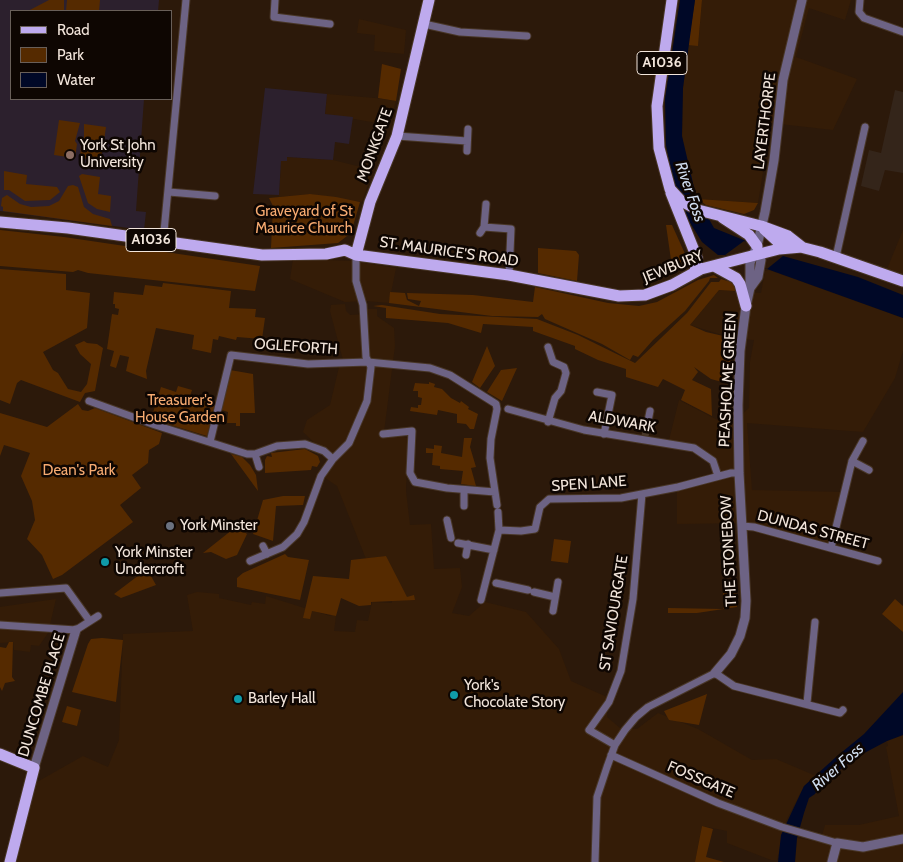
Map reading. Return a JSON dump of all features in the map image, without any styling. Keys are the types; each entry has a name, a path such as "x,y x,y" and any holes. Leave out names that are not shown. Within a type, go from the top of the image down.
{"main road":[{"name":"MONKGATE","path":"356,254 370,202 397,136 429,0"},
{"name":"A1036","path":"672,0 662,56 657,106 659,148 670,189 697,258 695,272"},
{"name":"A1036","path":"670,189 680,201 706,213 746,220 788,236 802,247 903,281"},
{"path":"722,217 749,235 758,254"},
{"name":"A1036","path":"0,222 68,228 262,254 326,254 337,258 348,258 356,254"},
{"name":"A1036","path":"758,254 802,247"},
{"name":"ST. MAURICE'S ROAD","path":"356,254 538,280"},
{"name":"JEWBURY","path":"538,280 619,296 633,296 658,291 695,272 758,254"},
{"path":"714,266 730,273 736,278 740,284 746,306"},
{"path":"0,754 34,768 26,792 10,862"}],"street":[{"path":"163,242 186,0"},
{"path":"275,0 274,17 330,24"},
{"name":"LAYERTHORPE","path":"758,254 761,226 774,160 783,80 802,0"},
{"path":"860,0 859,12 864,18 903,32"},
{"path":"424,24 460,32 527,36"},
{"path":"836,257 865,127"},
{"path":"466,152 468,129"},
{"path":"397,136 467,141"},
{"path":"169,192 215,196"},
{"path":"486,204 482,230 511,229 509,275"},
{"name":"MONKGATE","path":"250,561 282,547 297,534 304,522 318,480 332,459 344,448 352,436 367,401 371,367 368,362 364,335 362,300 356,281 356,254"},
{"name":"PEASHOLME GREEN","path":"750,288 758,277 760,267 758,254"},
{"name":"PEASHOLME GREEN","path":"738,474 740,351 746,306 758,254"},
{"path":"548,348 553,362 564,367 566,373 561,391 555,398 548,422"},
{"name":"OGLEFORTH","path":"210,442 217,406 231,355 308,364 358,364 368,362"},
{"path":"368,362 430,368 450,375 496,404 497,409 491,439 490,458 498,509 499,530 494,550 491,582 481,600"},
{"path":"597,392 612,395 604,434"},
{"path":"89,401 155,425 247,454 255,454 277,446 305,444 324,451 332,459"},
{"name":"ALDWARK","path":"508,409 548,422 604,434 645,438 694,448 714,461 718,476"},
{"path":"647,426 650,412"},
{"path":"383,434 412,432 411,479 415,482 464,490 495,492"},
{"path":"832,548 852,461 863,441"},
{"path":"255,454 259,467"},
{"path":"852,461 869,470"},
{"path":"642,494 718,476 738,474"},
{"name":"THE STONEBOW","path":"595,862 597,797 615,745 625,730 642,712 715,674 731,654 745,618 746,600 738,474"},
{"path":"464,490 464,506"},
{"name":"SPEN LANE","path":"499,530 521,532 535,529 540,507 549,499 594,500 642,494"},
{"name":"ST SAVIOURGATE","path":"615,745 589,730 609,702 622,671 633,599 642,494"},
{"path":"447,520 451,538"},
{"name":"DUNDAS STREET","path":"742,526 754,527 878,561"},
{"path":"458,543 494,550"},
{"path":"466,555 468,544"},
{"path":"264,546 267,554"},
{"path":"491,582 555,597"},
{"path":"552,612 558,582"},
{"path":"0,593 66,588 89,620"},
{"path":"0,625 76,630 98,616"},
{"path":"807,703 815,622"},
{"name":"DUNCOMBE PLACE","path":"34,768 76,630"},
{"path":"715,674 734,686 807,703 840,713 843,710"},
{"name":"FOSSGATE","path":"611,755 683,789 782,827 837,843"},
{"path":"832,862 837,843 863,847 903,839"}],"shaded area":[{"name":"York St John University","path":"0,0 159,0 158,10 10,10 10,100 144,100 136,211 146,212 144,230 0,211"},
{"path":"702,0 851,0 845,20 809,8 796,57 857,79 833,130 771,123 758,203 698,199 687,167 682,136 683,88 688,45 698,45"},
{"path":"359,19 406,30 404,54 374,51 375,35 357,33"},
{"path":"265,88 327,94 325,114 353,117 349,144 335,142 333,160 287,157 287,161 281,161 279,195 253,194"},
{"path":"895,90 903,92 903,173 885,170 879,191 861,186 869,150 881,153"},
{"path":"327,94 396,101 389,125 325,114"},
{"path":"287,157 333,160 373,170 362,202 310,194 279,197 281,160"},
{"path":"903,230 903,281 885,274"},
{"path":"293,259 353,261 396,268 389,303 345,302 290,279"},
{"path":"769,270 903,318 903,351 895,378 863,432 747,423 752,490 844,492 834,546 748,523 677,524 677,488 711,482 712,462 701,454 669,440 679,400 729,426 749,408 750,362 754,340 732,338 690,325 719,290 761,293 765,271"},
{"path":"345,304 346,311 350,315 366,314 366,309 377,309 377,316 394,328 395,346 384,432 408,438 406,491 410,525 431,524 434,569 460,568 462,587 452,613 469,616 485,602 526,612 559,649 571,681 607,697 607,717 620,728 637,729 658,713 698,729 752,760 776,759 816,776 804,786 786,821 777,860 771,860 727,843 727,831 702,826 695,862 17,862 28,803 37,782 83,756 108,767 119,740 123,634 193,631 187,595 197,592 219,594 219,598 251,605 252,602 265,604 266,596 330,616 332,614 336,616 334,631 355,632 357,620 368,621 372,602 392,603 386,556 366,559 337,486 325,478 334,462 303,432 307,420 330,405 339,367 343,360 330,311 331,305"},
{"path":"56,599 48,633 39,646 31,645 30,652 14,650 13,642 0,643 0,607"},
{"path":"903,735 903,862 795,862 797,838 820,842 825,825 859,825 899,816 886,747 888,746 887,741"}],"green space":[{"path":"49,0 64,0 64,10 30,10"},
{"path":"67,0 100,0 99,10 66,10"},
{"path":"695,0 702,0 698,46 688,45"},
{"path":"382,64 401,69 396,101 378,98"},
{"path":"59,120 80,123 75,141 77,144 75,158 54,155"},
{"path":"84,124 106,127 101,160 80,158 81,145 84,142"},
{"path":"4,171 27,175 26,184 57,187 60,192 50,200 25,201 9,190 4,190"},
{"path":"82,174 100,177 98,194 111,196 110,212 97,209 88,203 79,176"},
{"path":"68,186 78,187 84,207 93,214 110,219 112,226 3,211 1,206 2,198 7,195 20,204 31,207 49,206 59,201"},
{"name":"Graveyard of St Maurice Church","path":"310,194 360,202 351,233 338,243 271,248 273,206 269,198"},
{"path":"698,199 758,203 754,210 744,214 706,205"},
{"path":"666,225 672,225 686,256 677,266 665,272 671,260"},
{"path":"0,230 64,237 260,266 255,291 88,273 78,270 73,272 0,266"},
{"path":"538,248 576,251 579,255 577,281 538,273"},
{"path":"0,269 66,274 66,290 90,293 87,328 43,352 53,370 58,373 68,389 81,392 87,384 91,364 80,354 75,345 84,341 97,344 103,348 95,391 85,393 80,402 21,380 17,383 10,404 0,400"},
{"path":"714,275 718,278 710,278 685,311 653,340 638,357 633,355 630,360 602,344 545,319 542,314 538,317 492,316 389,303 390,292 405,293 407,300 419,306 421,301 408,299 407,293 473,295 533,302 535,287 608,303 639,306 657,302 698,280"},
{"path":"721,279 734,283 735,291 719,290 690,325 706,332 732,338 729,384 711,379 694,367 698,372 692,380 711,389 712,416 681,400 685,390 663,379 658,387 626,377 626,369 598,360 575,349 575,346 533,331 533,327 483,324 481,333 448,323 386,318 386,308 373,306 382,305 440,314 537,319 578,335 635,363 687,313 711,282 719,282"},
{"path":"163,283 231,291 229,308 256,309 255,317 265,318 262,339 237,337 236,340 219,336 218,340 213,339 211,353 192,349 194,335 156,328 146,371 147,379 126,371 129,357 120,355 116,368 110,366 114,351 107,349 112,314 118,315 119,309 115,308 115,304 113,304 114,292 143,295 145,285 162,287"},
{"path":"487,346 495,366 480,388 472,382"},
{"path":"517,368 502,401 487,392 501,370"},
{"path":"230,370 253,374 255,413 240,413 240,426 236,426 236,423 227,423 228,412 218,409"},
{"path":"429,382 435,384 434,387 442,389 451,398 460,403 461,401 469,407 468,409 478,414 474,429 470,429 466,424 457,423 457,414 438,410 437,415 410,411 411,407 418,408 418,405 421,405 422,398 418,397 418,391 413,391 415,383 429,384"},
{"name":"Treasurer's House Garden","path":"178,386 192,390 190,396 215,403 207,436 151,419 161,387 176,392"},
{"name":"Dean's Park","path":"78,404 82,410 88,411 95,408 162,433 159,444 149,450 148,463 132,475 141,488 120,505 133,522 62,575 53,579 42,555 27,539 35,520 32,501 21,476 30,453 4,445 0,456 0,413 47,427"},
{"path":"464,438 472,438 470,447 476,467 471,468 476,486 461,484 463,471 440,469 440,466 432,465 433,453 426,453 426,448 434,449 434,445 442,446 441,453 462,457"},
{"path":"305,449 318,456 320,462 317,467 312,466 311,470 265,473 265,460 267,456 272,457 271,453"},
{"path":"231,454 242,457 250,465 256,475 258,491"},
{"path":"283,496 305,496 303,505 276,506 273,541 253,534 263,500"},
{"path":"237,526 247,534 237,555 226,559 211,552 203,553"},
{"path":"554,539 571,541 568,563 551,561"},
{"path":"285,554 288,557 309,560 300,600 237,587 237,578 243,573"},
{"path":"386,556 407,597 414,595 415,600 371,602 371,605 359,606 341,598 336,616 312,611 310,619 303,618 313,576 349,579 351,560"},
{"path":"147,569 156,585 121,598 114,594"},
{"path":"723,586 737,587 737,607 697,613 668,613 668,608 723,609"},
{"path":"895,599 903,606 903,632 882,614"},
{"path":"91,639 123,640 116,702 72,692 88,644"},
{"path":"9,642 13,642 12,677 15,681 5,683 2,691 0,687 0,647 6,648"},
{"path":"707,694 699,725 669,720 664,711"},
{"path":"67,706 81,710 77,726 62,722"},
{"path":"702,826 713,829 706,857 724,862 695,862"}],"water":[{"name":"River Foss","path":"680,0 695,0 683,88 682,136 696,196 714,228 783,256 858,277 903,295 903,318 767,269 725,255 718,255 702,242 689,221 674,185 666,145 665,99"},
{"name":"River Foss","path":"903,692 903,735 887,741 853,759 820,786 815,794 809,798 804,813 797,838 795,862 778,862 781,835 804,786 864,734"}],"pier":[{"path":"744,241 783,256 767,269 725,255"}],"tunnel":[{"path":"645,436 647,426"}],"place":[{"name":"York St John University","path":"70,155"},
{"name":"York Minster","path":"170,526"},
{"name":"York Minster Undercroft","path":"105,562"},
{"name":"York's Chocolate Story","path":"454,695"},
{"name":"Barley Hall","path":"238,699"}]}
